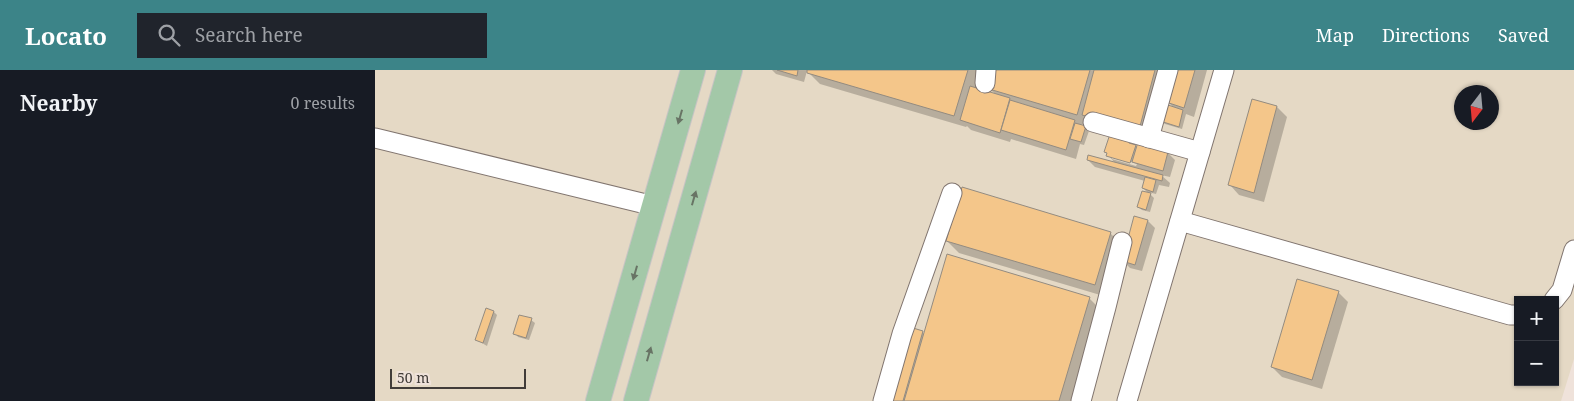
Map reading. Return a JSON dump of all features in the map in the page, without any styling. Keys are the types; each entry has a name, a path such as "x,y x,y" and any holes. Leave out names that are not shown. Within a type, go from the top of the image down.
{"main road":[{"path":"598,401 693,70"},
{"path":"636,401 731,70"}],"street":[{"path":"1149,138 1168,70"},
{"path":"1127,401 1224,70"},
{"path":"1093,122 1200,152"},
{"path":"375,138 654,206"},
{"path":"883,401 902,334 952,193"},
{"path":"1180,222 1514,315"},
{"path":"1081,401 1122,242"},
{"path":"1557,296 1562,290 1574,250"}],"shaded area":[{"path":"375,70 1574,70 1574,359 1561,401 375,401"}],"building":[{"path":"777,70 798,70 797,76"},
{"path":"807,70 968,70 954,116 807,73"},
{"path":"994,70 1090,70 1077,115 989,89"},
{"path":"1094,70 1155,70 1139,130 1082,115"},
{"path":"1175,70 1195,70 1184,108 1166,102"},
{"path":"970,86 1010,98 1000,133 960,120"},
{"path":"1252,99 1277,106 1254,193 1228,185"},
{"path":"1010,100 1075,120 1066,150 1001,130"},
{"path":"1165,104 1183,110 1179,127 1160,121"},
{"path":"1075,123 1086,126 1081,142 1070,139"},
{"path":"1110,134 1136,145 1130,163 1106,156 1107,153 1104,152"},
{"path":"1138,142 1168,152 1163,171 1132,162"},
{"path":"1088,155 1163,175 1162,181 1087,160"},
{"path":"1145,177 1156,180 1153,192 1142,188"},
{"path":"962,187 1111,232 1095,285 946,241"},
{"path":"1142,191 1151,193 1146,210 1137,207"},
{"path":"1134,216 1148,220 1135,265 1122,261"},
{"path":"947,254 1090,297 1059,401 904,401"},
{"path":"1297,279 1339,291 1312,380 1271,367"},
{"path":"486,308 494,311 483,343 475,340"},
{"path":"519,315 532,318 526,338 513,334"},
{"path":"913,328 923,331 903,401 885,401"}]}
